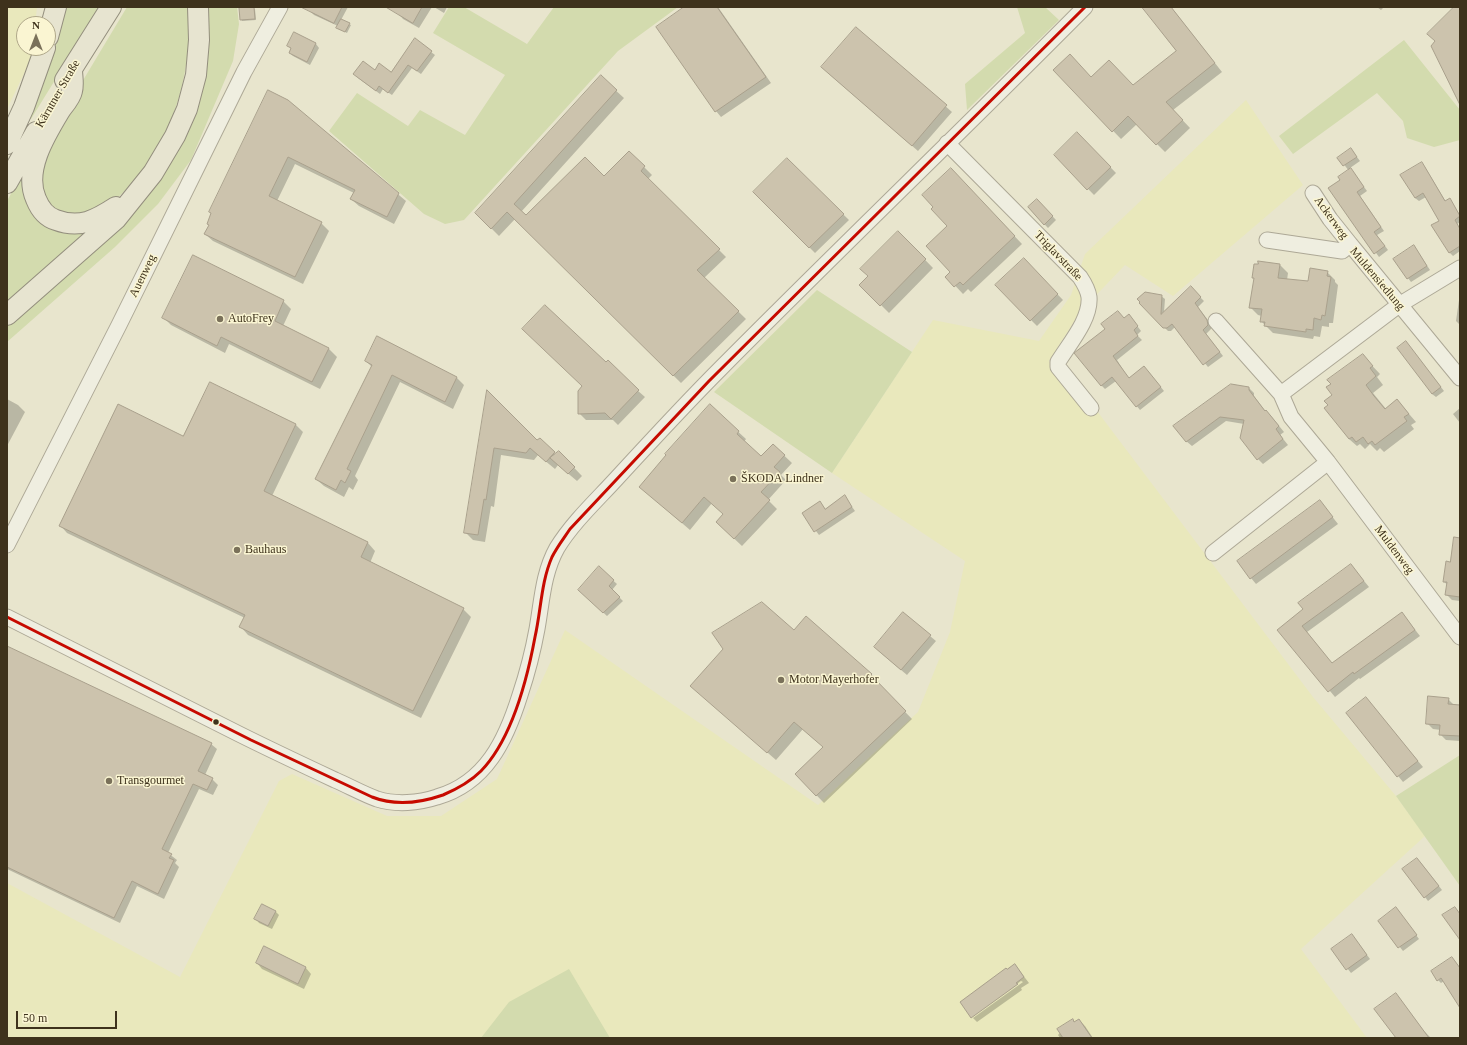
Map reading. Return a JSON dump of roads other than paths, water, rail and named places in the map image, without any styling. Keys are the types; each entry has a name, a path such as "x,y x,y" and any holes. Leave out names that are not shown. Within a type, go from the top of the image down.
{"main road":[{"name":"Kärntner Straße","path":"7,183 72,69 111,7"},
{"path":"7,315 116,219 153,172 168,148 187,109 196,68 199,40 198,7"},
{"path":"7,144 24,107 42,56"},
{"path":"72,69 72,91 47,133 37,154 32,190 39,207 49,218 65,224 82,224 96,220 137,192"}],"street":[{"name":"Auenweg","path":"7,546 116,332 244,72 280,7"},
{"path":"7,617 282,755 379,800 416,802 454,791 473,778 481,770 504,738 526,676 537,630 541,597 546,574 566,535 700,389 1085,7"},
{"name":"Triglavstraße","path":"947,143 1080,277 1086,286 1089,296 1089,306 1084,321 1058,362 1058,367 1091,408"},
{"name":"Ackerweg","path":"1313,193 1330,219 1350,244"},
{"name":"Muldensiedlung","path":"1267,240 1342,251 1350,244 1460,378"},
{"path":"1281,394 1399,304 1460,268"},
{"name":"Muldenweg","path":"1216,321 1281,394 1291,418 1328,462 1460,637"},
{"path":"1213,553 1328,462"}],"place":[{"name":"AutoFrey","path":"220,319"},
{"name":"ŠKODA Lindner","path":"733,479"},
{"name":"Bauhaus","path":"237,550"},
{"name":"Motor Mayerhofer","path":"781,680"},
{"name":"Transgourmet","path":"109,781"}]}
